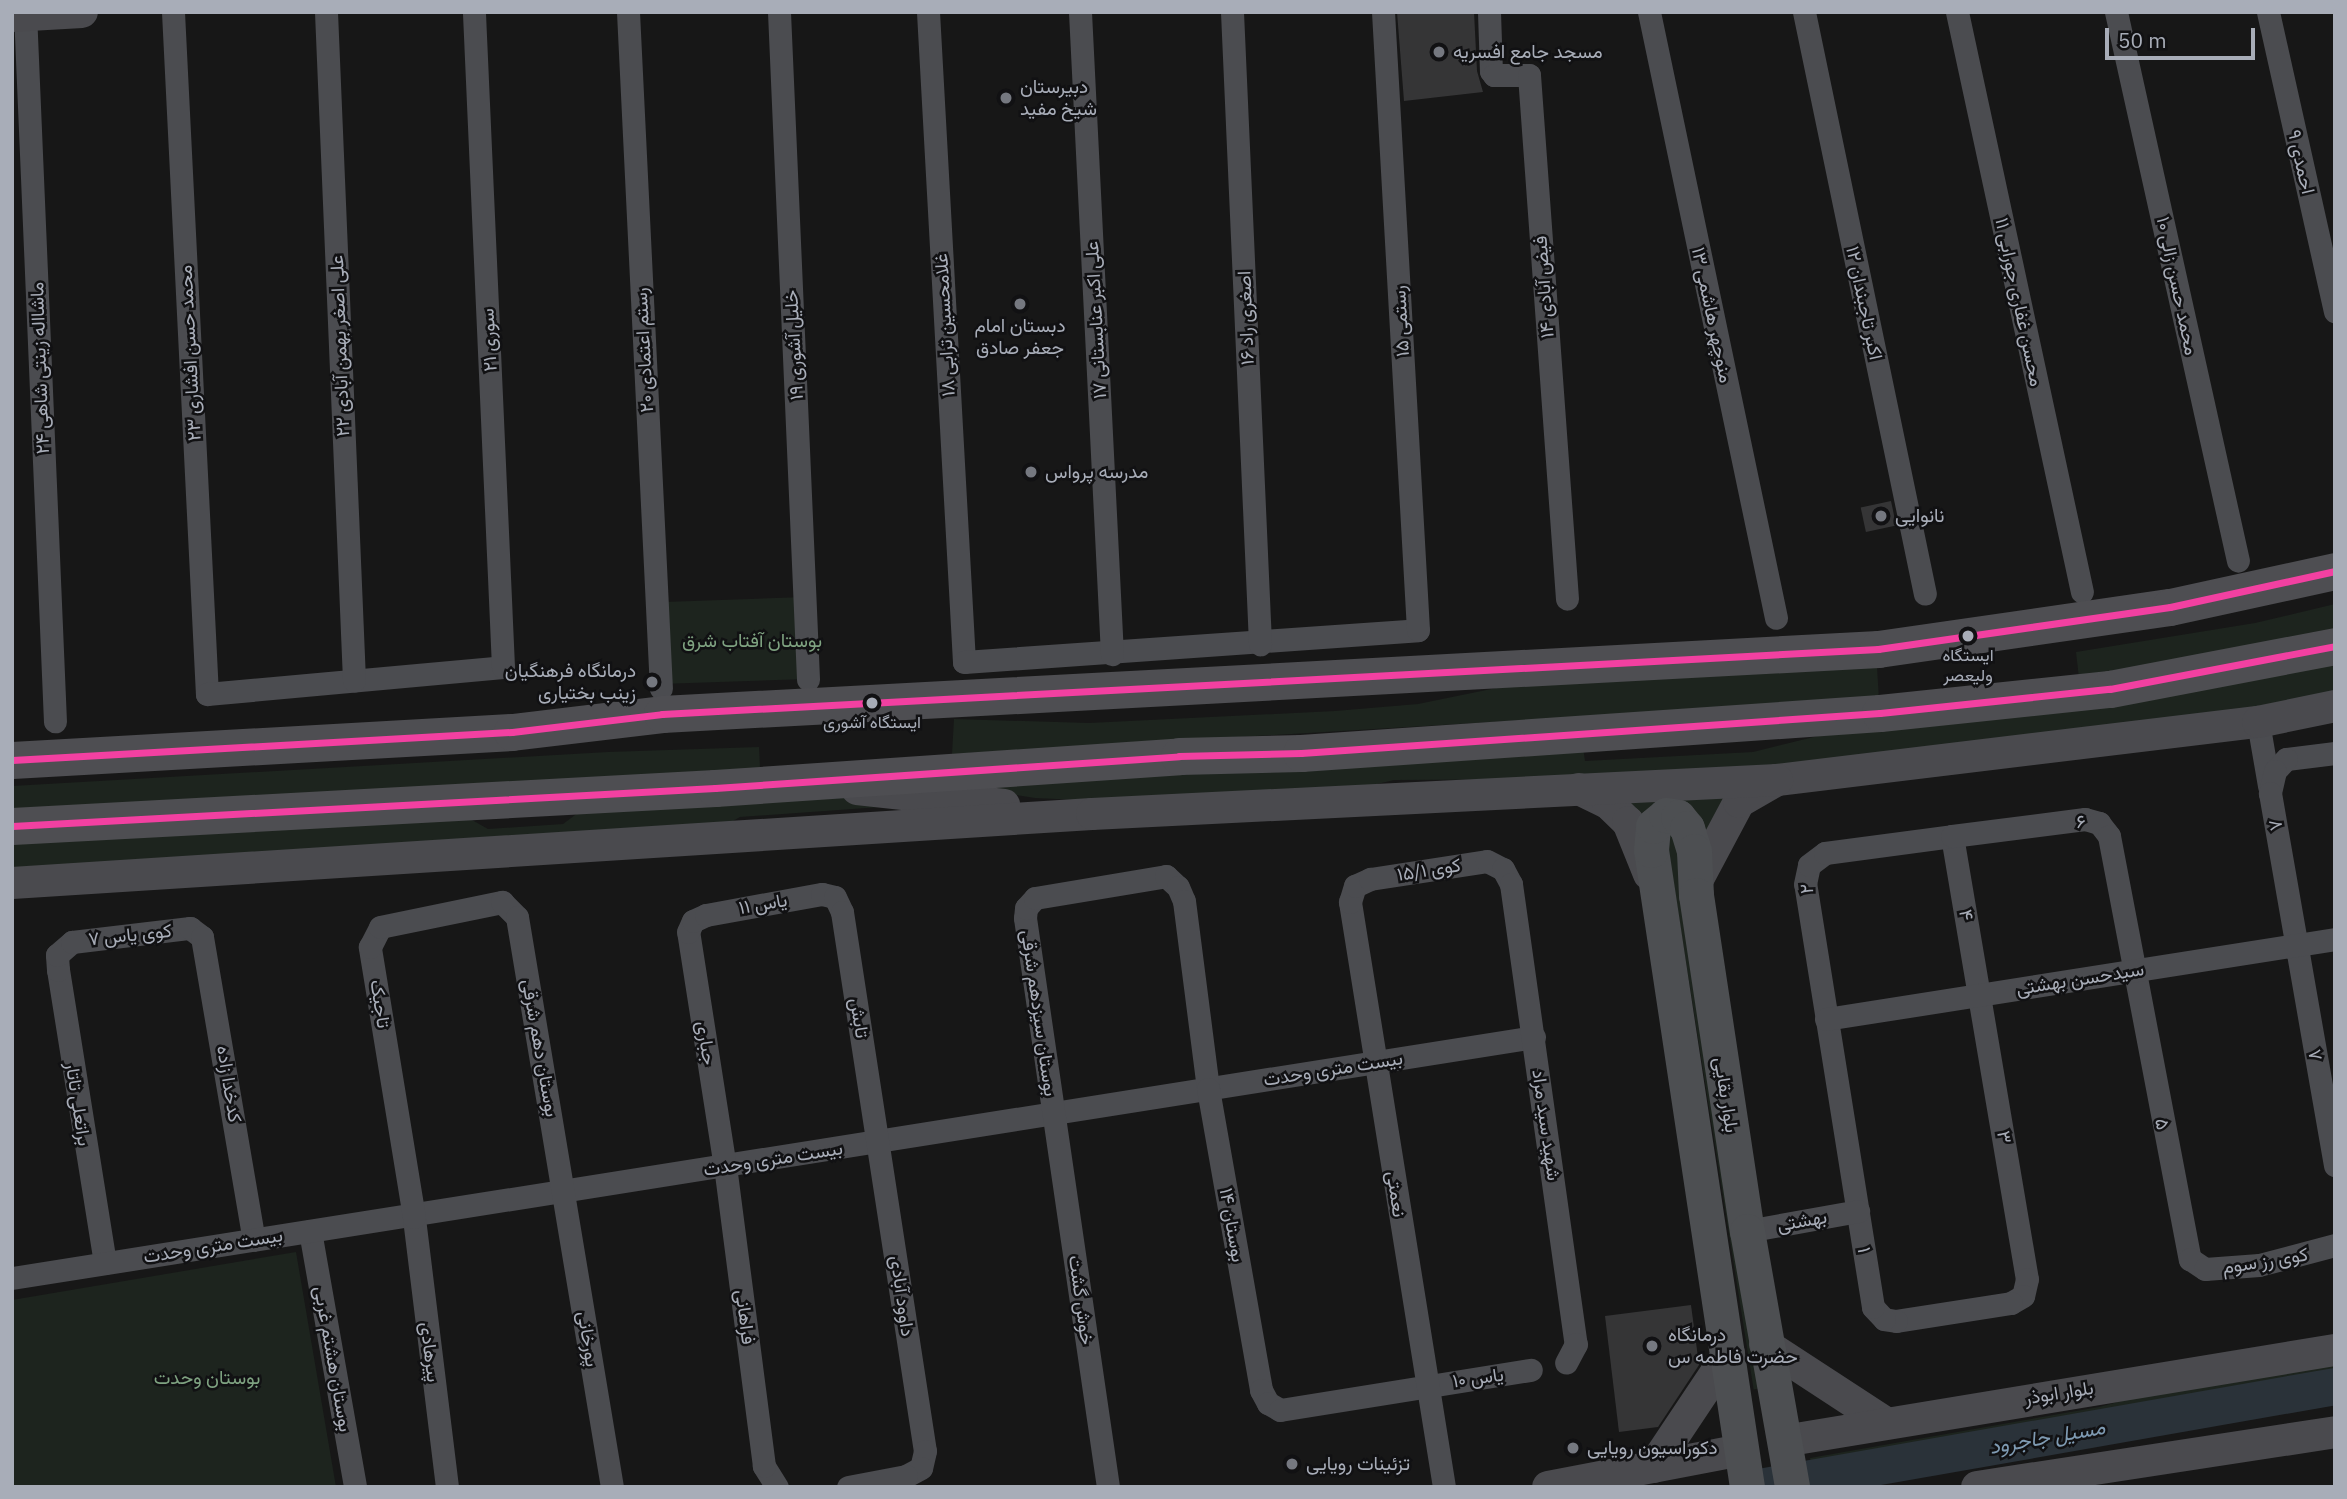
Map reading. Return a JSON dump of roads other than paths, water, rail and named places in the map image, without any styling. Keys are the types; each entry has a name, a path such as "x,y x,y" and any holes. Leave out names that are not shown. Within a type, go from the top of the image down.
{"highway":[{"path":"12,760 512,732 662,714 1878,649 2170,607 2335,571"},
{"path":"12,826 1180,756 1301,753 1880,713 2110,689 2335,646"}],"main road":[{"path":"20,15 82,12"},
{"path":"12,883 1092,814 1786,778 1922,765 2258,722 2335,706"},
{"name":"بلوار بقایی","path":"1786,778 1739,802 1698,879 1696,895 1765,1344 1788,1462"},
{"path":"790,781 1092,814"},
{"name":"بلوار بقایی","path":"1578,788 1608,803 1628,822 1657,899 1729,1353 1744,1466"},
{"path":"1657,899 1651,838 1658,819 1678,817 1687,828 1698,879"},
{"path":"1765,1344 1884,1422"},
{"name":"بلوار ابوذر","path":"1788,1462 1884,1422 2335,1350"},
{"path":"1654,1467 1729,1353"},
{"path":"1977,1487 2335,1432"},
{"path":"1548,1487 1654,1467 1744,1466 1788,1462"}],"street":[{"name":"محمد حسن افشاری ۲۳","path":"173,12 207,694 354,680"},
{"name":"علی اصغر بهمن آبادی ۲۲","path":"326,12 354,680"},
{"name":"سوری ۲۱","path":"354,680 503,667 474,12"},
{"name":"رستم اعتمادی ۲۰","path":"628,12 661,688"},
{"name":"خلیل آشوری ۱۹","path":"779,12 807,679"},
{"name":"غلامحسین ترابی ۱۸","path":"928,12 964,662 1112,654"},
{"name":"علی اکبر عنابستانی ۱۷","path":"1080,12 1112,654"},
{"name":"اصغری راد ۱۶","path":"1232,12 1259,634"},
{"name":"رستمی ۱۵","path":"1259,634 1418,630 1383,12"},
{"name":"فیض آبادی ۱۴","path":"1489,12 1491,71 1494,75 1529,75 1567,599"},
{"name":"منوچهر هاشمی ۱۳","path":"1649,12 1776,618"},
{"name":"اکبر تاجبندان ۱۲","path":"1804,12 1925,594"},
{"name":"محسن غفاری جورابی ۱۱","path":"1956,12 2082,592"},
{"name":"محمد حسن زالی ۱۰","path":"2116,12 2238,561"},
{"name":"احمدی ۹","path":"2268,12 2335,312"},
{"name":"ماشااله زینتی شاهی ۲۴","path":"20,15 55,721"},
{"path":"1112,654 1259,634"},
{"path":"2258,722 2270,793"},
{"name":"۸","path":"2296,945 2270,793 2275,771 2286,759 2335,753"},
{"name":"۶","path":"1952,836 2085,819 2099,823 2109,836 2134,970"},
{"name":"۴","path":"1952,836 1981,994"},
{"name":"۲","path":"1826,1019 1805,884 1809,865 1825,853 1952,836"},
{"name":"کوی ۱۵/۱","path":"1350,902 1355,886 1370,879 1487,861 1503,869 1511,884"},
{"name":"بوستان سیزدهم شرقی","path":"1054,1114 1026,908 1035,898 1166,876 1178,887"},
{"name":"شهید سید مراد","path":"1511,884 1535,1037 1576,1344 1566,1363"},
{"name":"بوستان ۱۴","path":"1178,887 1184,901 1208,1089 1261,1390 1268,1403 1280,1410 1424,1385"},
{"name":"یاس ۱۱","path":"693,921 822,894 835,897"},
{"name":"تابش","path":"835,897 842,912 879,1141"},
{"name":"تاجیک","path":"414,1217 370,947 373,935 380,928 502,902 511,906"},
{"name":"نعمتی","path":"1350,902 1377,1062 1424,1385 1444,1487"},
{"name":"بوستان دهم شرقی","path":"511,906 517,917 564,1191"},
{"name":"جباری","path":"693,921 688,932 726,1167"},
{"name":"کوی یاس ۷","path":"63,945 198,930"},
{"name":"کدخدا زاده","path":"198,930 208,962 254,1240"},
{"name":"سیدحسن بهشتی","path":"1826,1019 2335,939"},
{"name":"براتعلی تاتار","path":"63,945 57,955 58,970 105,1264"},
{"name":"۷","path":"2296,945 2335,1166"},
{"name":"۵","path":"2134,970 2185,1243 2190,1259 2205,1269"},
{"name":"۳","path":"1981,994 2027,1279"},
{"name":"۱","path":"1826,1019 1873,1307 1884,1319 1896,1321 2011,1303 2023,1296 2027,1279"},
{"name":"بیست متری وحدت","path":"12,1278 414,1217 1535,1037"},
{"name":"خوش گشت","path":"1054,1114 1108,1487"},
{"name":"داوود آبادی","path":"851,1487 906,1476 921,1468 925,1451 879,1141"},
{"name":"فراهانی","path":"726,1167 764,1466 777,1487"},
{"name":"پورخانی","path":"564,1191 612,1487"},
{"name":"بهشتی","path":"1747,1231 1858,1211"},
{"name":"پیرهادی","path":"414,1217 447,1487"},
{"name":"بوستان هشتم غربی","path":"310,1231 355,1487"},
{"name":"کوی رز سوم","path":"2205,1269 2259,1265 2330,1248"},
{"name":"یاس ۱۰","path":"1424,1385 1531,1370"}],"waterway":[{"name":"مسیل جاجرود","path":"1759,1487 2335,1386"}],"place":[{"name":"مسجد جامع افسریه","path":"1439,52"},
{"name":"دبیرستان شیخ مفید","path":"1006,98"},
{"name":"دبستان امام جعفر صادق","path":"1020,304"},
{"name":"مدرسه پرواس","path":"1031,472"},
{"name":"نانوایی","path":"1881,516"},
{"name":"ایستگاه ولیعصر","path":"1968,636"},
{"name":"درمانگاه فرهنگیان زینب بختیاری","path":"652,682"},
{"name":"ایستگاه آشوری","path":"872,703"},
{"name":"درمانگاه حضرت فاطمه س","path":"1652,1346"},
{"name":"دکوراسیون رویایی","path":"1573,1448"},
{"name":"تزئینات رویایی","path":"1292,1464"}],"park label":[{"name":"بوستان آفتاب شرق","path":"752,641"},
{"name":"بوستان وحدت","path":"207,1378"}]}
